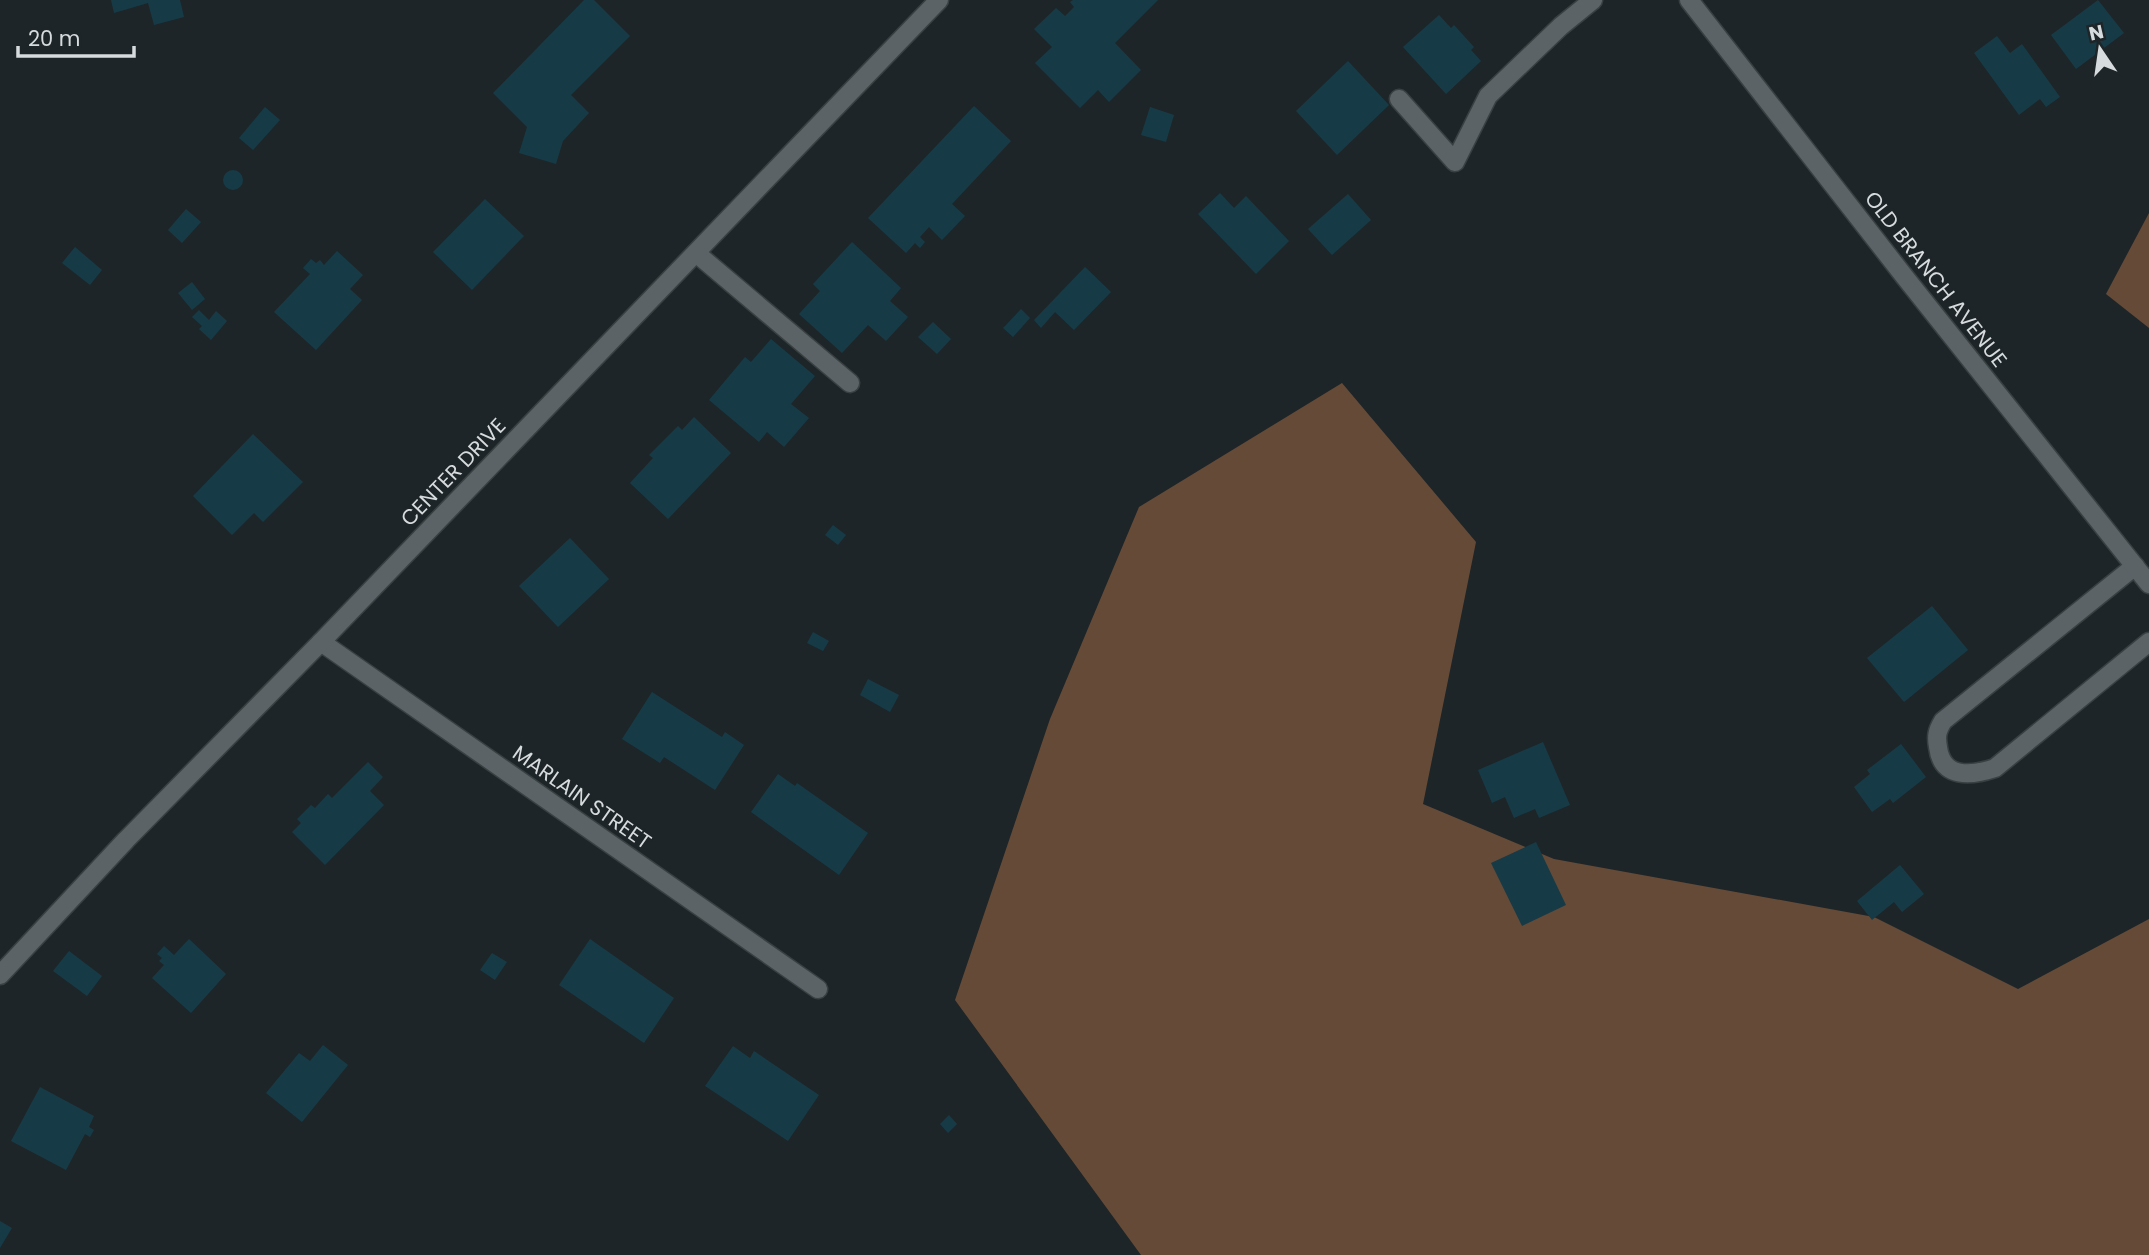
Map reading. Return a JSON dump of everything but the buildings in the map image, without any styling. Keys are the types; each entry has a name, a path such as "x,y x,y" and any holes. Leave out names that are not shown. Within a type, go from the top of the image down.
{"street":[{"name":"CENTER DRIVE","path":"0,975 126,840 321,642 939,0"},
{"path":"1399,100 1455,162 1488,96 1561,26 1593,0"},
{"name":"OLD BRANCH AVENUE","path":"1689,0 2149,584"},
{"path":"696,253 850,383"},
{"path":"2135,566 1943,720 1936,733 1941,761 1950,769 1964,774 1977,774 1995,768 2149,642"},
{"name":"MARLAIN STREET","path":"321,642 818,989"}],"shaded area":[{"path":"2149,213 2149,328 2106,294"},
{"path":"1342,383 1476,542 1423,804 1554,859 1874,917 2018,989 2149,919 2149,1255 1141,1255 955,1000 1050,719 1139,507"}]}
